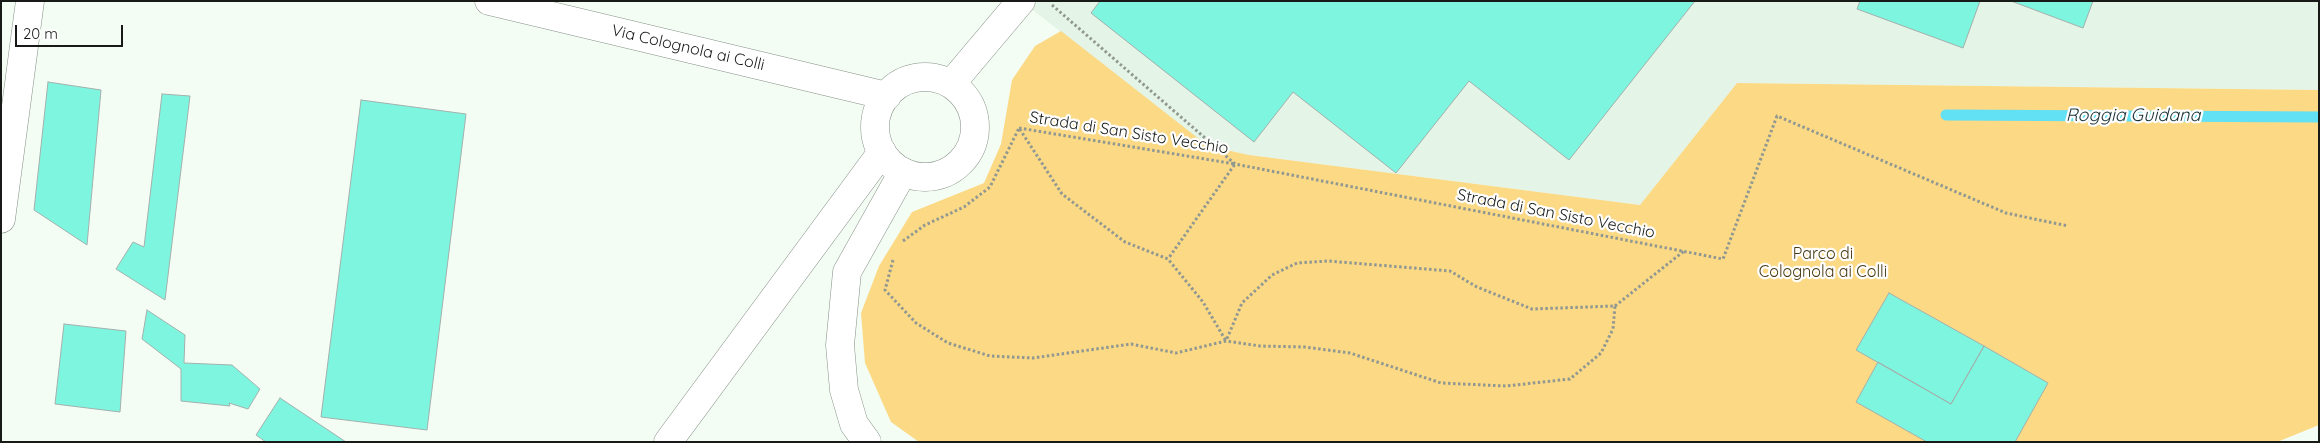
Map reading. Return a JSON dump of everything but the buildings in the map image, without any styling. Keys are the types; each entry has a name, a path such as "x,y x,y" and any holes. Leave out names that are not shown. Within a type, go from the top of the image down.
{"main road":[{"path":"1,219 30,1"},
{"name":"Via Colognola ai Colli","path":"489,1 887,96"},
{"path":"951,84 1022,1"},
{"path":"917,78 938,79 951,84 964,96 972,110 975,127 973,143 965,158 952,170 936,176 919,177 903,172 891,164 882,152 876,138 875,123 879,109 887,96 897,86 917,78"},
{"path":"668,442 882,152"},
{"path":"867,442 854,424 844,390 840,345 844,289 847,272 903,172"}],"path":[{"path":"1048,1 1235,164"},
{"name":"Strada di San Sisto Vecchio","path":"1019,128 1235,164 1723,259 1777,116 2006,213 2068,226"},
{"path":"899,247 926,225 964,207 990,187 1019,128"},
{"path":"1019,128 1062,194 1125,242 1168,258 1204,302 1226,341"},
{"name":"Strada di San Sisto Vecchio","path":"1168,258 1235,164"},
{"path":"1226,341 1242,303 1272,275 1297,263 1328,261 1450,271 1477,286 1532,309 1615,306 1684,251"},
{"path":"895,254 885,290 916,323 948,343 990,356 1033,358 1131,344 1176,353 1226,341 1260,346 1305,347 1350,353 1441,383 1506,386 1570,379 1601,353 1613,330 1615,306"}],"shaded area":[{"path":"1021,1 2319,1 2319,90 1737,83 1640,205 1249,155 1208,146"}],"green space":[{"name":"Parco di Colognola ai Colli","path":"1061,31 1208,146 1249,155 1640,205 1737,83 2319,90 2319,425 2277,442 919,442 891,422 865,363 861,313 879,266 912,212 984,183 1001,144 1012,80 1035,46"}],"waterway":[{"name":"Roggia Guidana","path":"1946,115 2319,117"}]}
